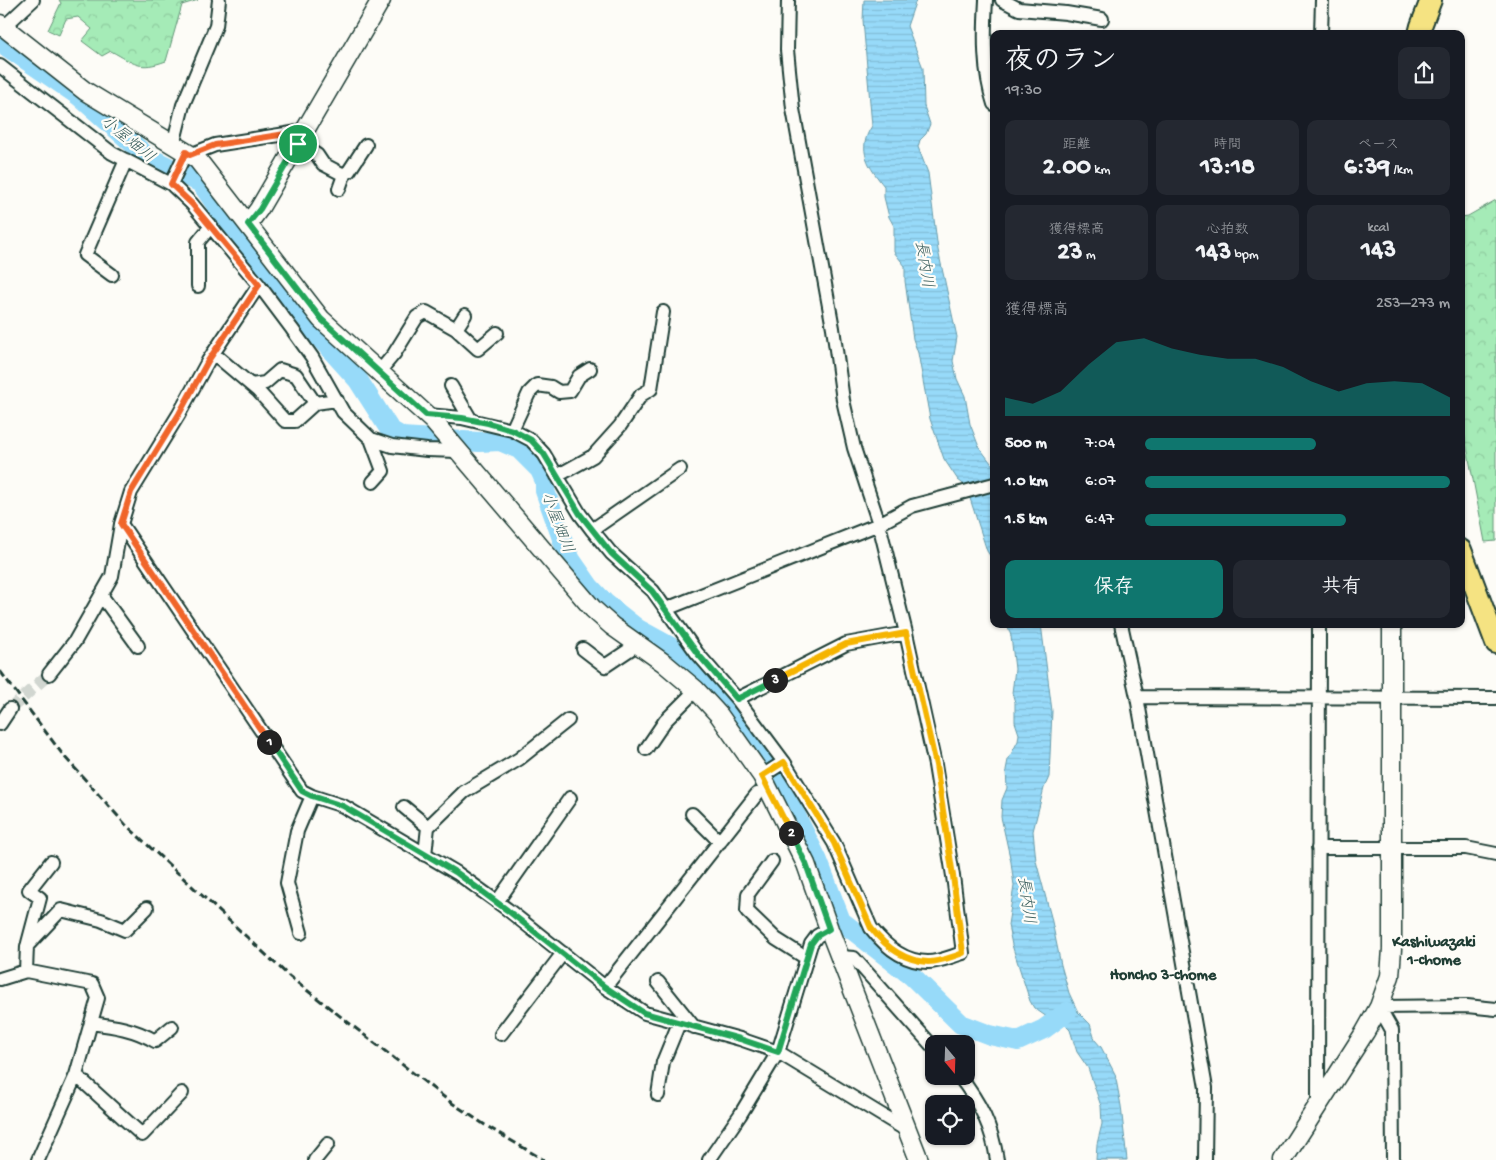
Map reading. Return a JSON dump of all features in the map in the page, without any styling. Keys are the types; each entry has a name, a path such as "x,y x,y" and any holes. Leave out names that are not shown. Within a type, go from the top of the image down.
{"main road":[{"path":"1420,30 1431,0"},
{"path":"1465,561 1496,643"}],"street":[{"path":"33,0 2,25 85,91 197,159 321,319 429,418 593,609 612,626 664,662 696,690 719,715 764,774 806,864 829,929 919,1160"},
{"path":"172,180 183,152 183,104 216,26 219,0"},
{"path":"248,224 260,209 381,0"},
{"path":"429,418 471,420 512,430 531,440 544,454 580,514 592,530 611,553 652,591 697,653 737,699 782,763 834,843 871,928 880,940 894,951 910,958 928,962 963,953 936,765 879,524 854,448 843,400 833,328 793,109 787,50 788,0"},
{"path":"986,0 984,29 990,92"},
{"path":"1002,0 1019,10 1066,13 1102,20"},
{"path":"1321,30 1322,0"},
{"path":"0,66 112,152 172,180 259,285 312,357 344,412 371,438 392,446 428,450 456,448"},
{"path":"183,152 215,145 301,137"},
{"path":"301,137 323,164 344,175"},
{"path":"340,190 344,175 350,172 366,146"},
{"path":"112,275 85,255 126,160"},
{"path":"198,286 198,242 211,226"},
{"path":"49,674 75,641 112,576 121,524 131,492 179,414 213,353 259,285"},
{"path":"379,372 394,354 417,317 426,312 456,328 478,349 497,333"},
{"path":"556,476 593,456 620,426 641,395 651,390 663,312"},
{"path":"456,328 465,316"},
{"path":"213,353 251,385 285,420 295,421 315,403 337,400"},
{"path":"512,430 529,393 537,384 551,387 559,392 570,391 579,376 590,368"},
{"path":"251,385 265,383 280,370 296,375 315,403"},
{"path":"451,386 471,420"},
{"path":"371,438 383,471 373,482"},
{"path":"592,530 680,469"},
{"path":"666,609 879,524 912,506 990,485"},
{"path":"121,524 302,791 343,806 457,873 498,902 605,987 644,1013 740,1039 778,1052 908,1131"},
{"path":"101,595 138,646"},
{"path":"1122,628 1137,697 1206,1088 1205,1160"},
{"path":"1318,1106 1319,628"},
{"path":"1283,1160 1365,1032 1385,994 1390,976 1392,958 1392,628"},
{"path":"737,699 846,644 906,633"},
{"path":"583,649 605,666 638,644"},
{"path":"646,749 665,721 696,690"},
{"path":"1137,697 1496,698"},
{"path":"0,724 10,709"},
{"path":"425,855 428,827 464,792 519,759 568,720"},
{"path":"764,774 782,763"},
{"path":"605,987 757,794"},
{"path":"301,933 287,883 297,831 312,796"},
{"path":"498,902 570,798"},
{"path":"404,807 428,827"},
{"path":"692,814 720,842"},
{"path":"1318,848 1466,848 1496,854"},
{"path":"772,861 748,894 747,911 776,939 806,958"},
{"path":"26,971 27,946 40,898 29,890 51,862"},
{"path":"27,946 61,910 101,920 125,930 147,908"},
{"path":"709,1160 740,1116 778,1052 811,944 817,936 829,929"},
{"path":"501,1034 563,953"},
{"path":"840,957 854,958 925,1038"},
{"path":"0,979 26,971 92,984 98,998 76,1075 38,1160"},
{"path":"658,982 694,1027"},
{"path":"1379,1007 1466,1006 1496,1009"},
{"path":"1379,1007 1392,1030 1393,1160"},
{"path":"91,1023 126,1028 141,1033 155,1041 172,1027"},
{"path":"658,1095 663,1062 679,1023"},
{"path":"76,1075 142,1135 182,1093"},
{"path":"966,1085 975,1098 990,1127 997,1160"},
{"path":"315,1160 328,1144"}],"green space":[{"path":"59,0 198,0 182,5 166,61 143,66 132,63 111,51 102,56 82,41 92,29 78,17 66,19 59,35 48,30 61,3"},
{"path":"1496,200 1496,541 1485,542 1465,438 1465,216"}],"water":[{"name":"長内川","path":"864,0 916,0 907,26 923,68 924,106 930,124 918,147 928,173 938,250 957,337 953,361 957,379 965,396 970,424 979,447 990,462 990,556 966,486 958,480 944,459 930,419 918,353 913,339 905,281 905,266 894,252 894,226 889,217 884,197 884,186 866,158 865,143 872,126 863,20"},
{"name":"長内川","path":"1008,628 1042,628 1052,711 1049,777 1044,788 1033,831 1036,861 1069,993 1078,1012 1090,1024 1095,1040 1101,1047 1115,1074 1121,1106 1127,1160 1096,1160 1097,1144 1102,1124 1101,1106 1088,1068 1077,1052 1070,1030 1063,1023 1047,1017 1034,1008 1012,945 1008,925 1014,886 1001,817 1002,800 1007,788 1006,770 1008,760 1018,741 1019,734 1015,722 1015,702 1012,693 1015,669"}],"waterway":[{"name":"小屋畑川","path":"0,42 79,96 148,157 201,183 269,281 358,380 390,430 402,437 479,442 500,441 519,449 540,470 545,481 545,491 565,547 571,560 589,586 605,603 638,629 682,653 705,673 729,705 795,814 818,861 841,921 912,976 961,1024 990,1035 1018,1041 1044,1029 1067,1012"}],"tunnel":[{"path":"10,709 49,674"}],"railway":[{"path":"0,671 63,755 125,824 290,977 449,1101 544,1160"}],"district":[{"name":"Kashiwazaki 1-chome","path":"1434,949"},
{"name":"Honcho 3-chome","path":"1163,973"}],"route":[{"path":"305,131 298,144 260,209 248,224 302,296 334,332 426,415 462,418 488,423 512,430 531,440 544,454 580,514 611,553 652,591 697,653 737,699 846,644 906,633 936,765 963,953 928,962 910,958 894,951 880,940 871,928 834,843 784,762 762,776 806,864 829,929 817,936 811,944 778,1052 740,1039 644,1013 605,987 457,873 343,806 302,791 121,524 131,492 179,414 208,361 259,285 214,229 171,184 174,177 186,152 190,155 215,145 305,131"}]}
